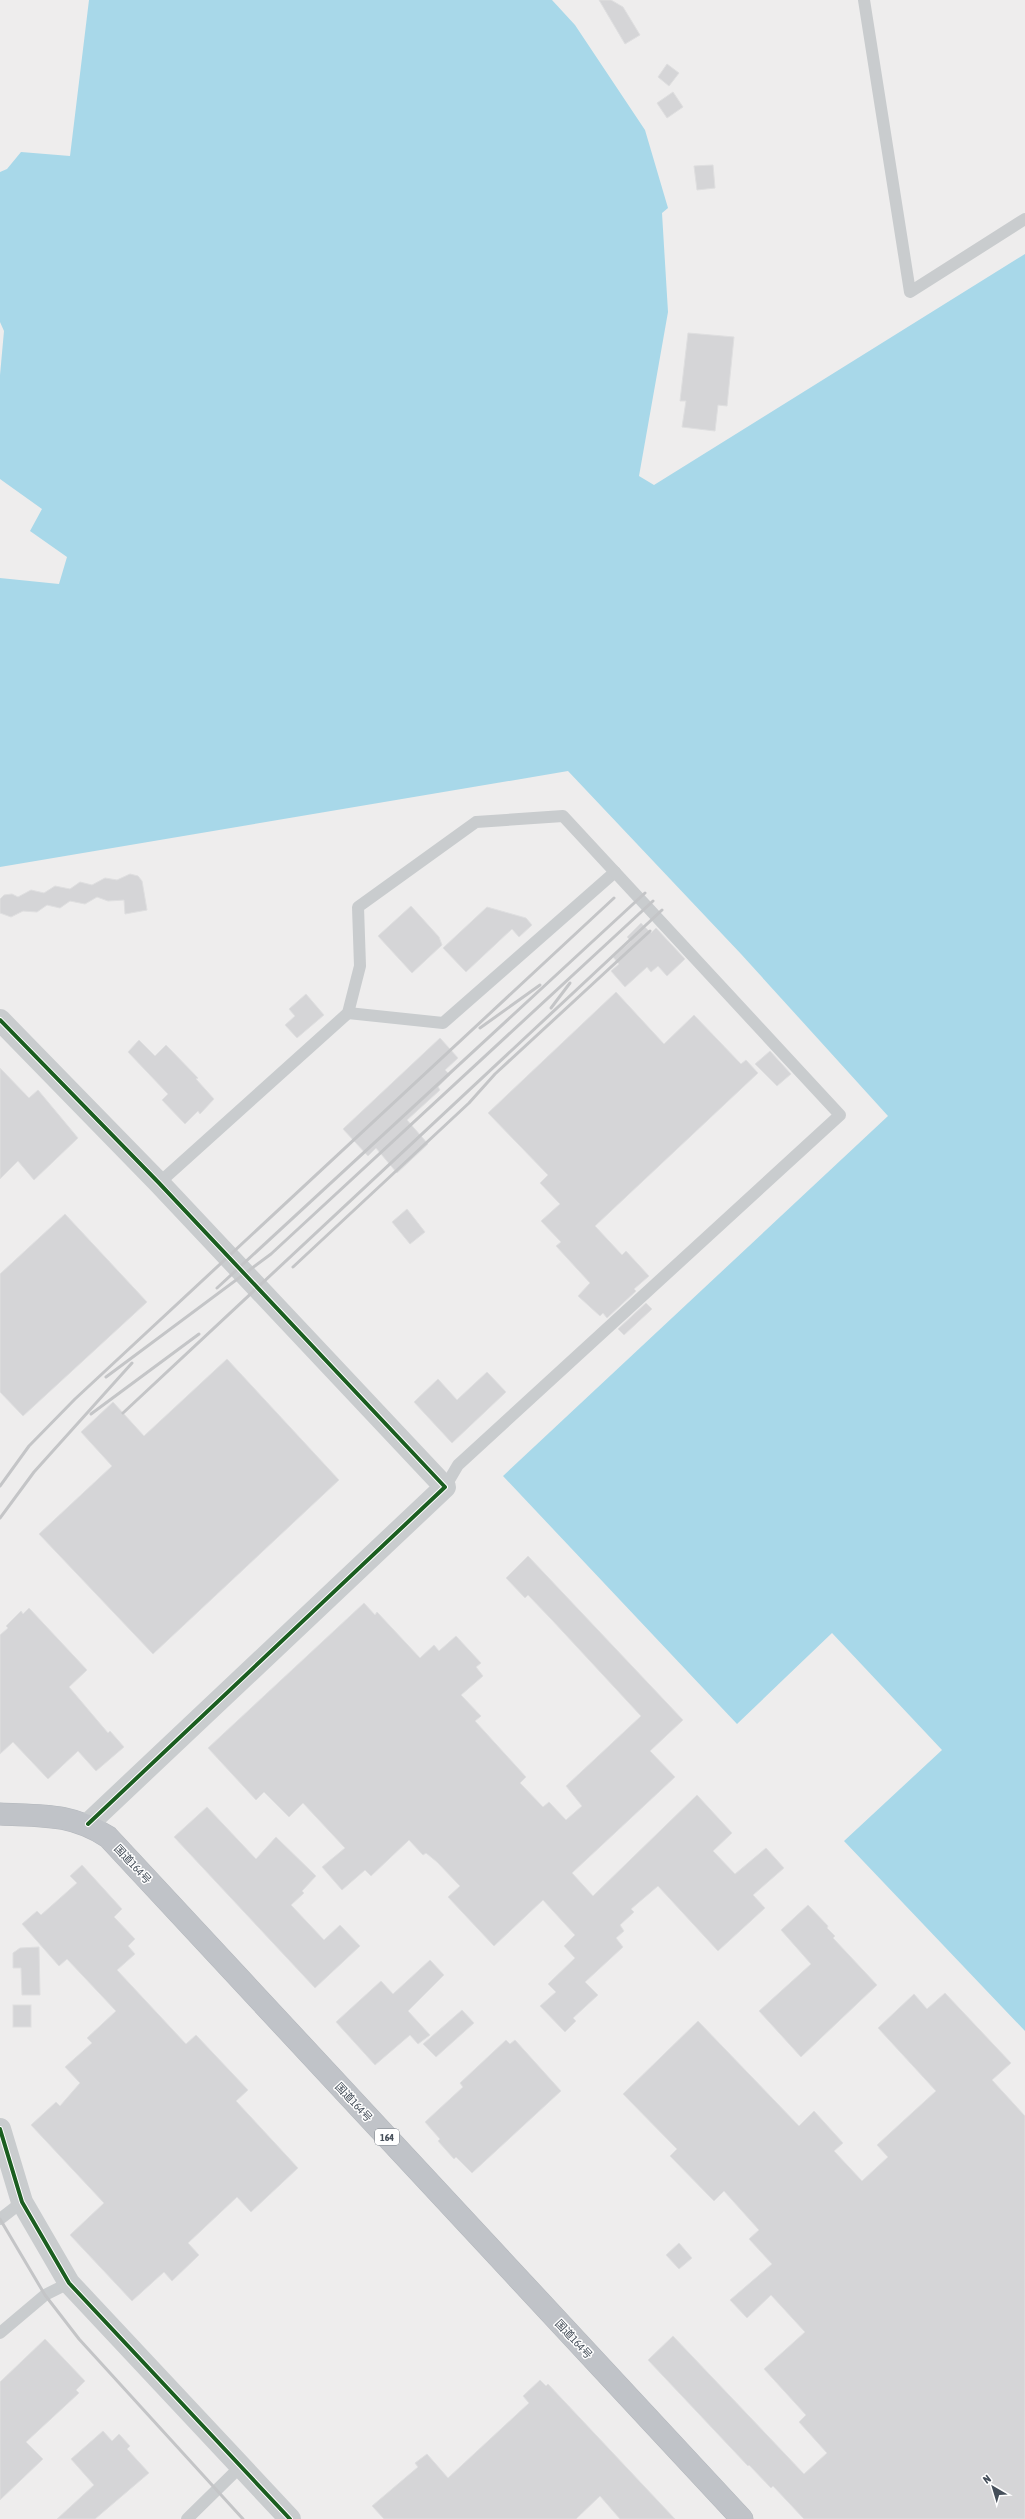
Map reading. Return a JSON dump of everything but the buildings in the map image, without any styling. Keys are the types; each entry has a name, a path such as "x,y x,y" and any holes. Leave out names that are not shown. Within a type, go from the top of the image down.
{"highway":[{"name":"国道164号","path":"0,1814 59,1817 88,1824 108,1837 742,2519"}],"street":[{"path":"0,1020 159,1183 445,1488 88,1824"},
{"path":"0,2128 22,2202 69,2283 290,2519"}],"lane":[{"path":"864,0 910,292 1025,219"},
{"path":"159,1183 348,1013 360,966 358,907 476,822 563,816 840,1116 458,1465 445,1488"},
{"path":"348,1013 443,1023 615,872"},
{"path":"0,2219 22,2202"},
{"path":"0,2333 45,2295 69,2283"},
{"path":"187,2519 240,2467"}],"water":[{"path":"89,0 552,0 575,25 645,130 668,208 662,213 668,312 639,476 654,485 1025,254 1025,2031 844,1841 942,1750 832,1633 737,1724 503,1476 888,1116 741,954 568,771 0,867 0,578 59,584 67,557 30,531 42,509 0,479 0,375 4,331 0,322 0,172 7,169 21,152 70,156"}],"railway":[{"path":"217,1288 645,893"},
{"path":"0,1486 29,1446 75,1399 614,898"},
{"path":"106,1377 271,1254 653,901"},
{"path":"123,1413 662,910"},
{"path":"293,1267 469,1103 495,1074 650,931"},
{"path":"551,1008 570,983"},
{"path":"480,1028 540,985"},
{"path":"91,1414 199,1334"},
{"path":"0,1518 34,1472 132,1363"},
{"path":"0,2219 45,2295 79,2339 243,2519"}],"cycle path":[{"path":"0,1020 159,1183 445,1487 88,1824"},
{"path":"0,2129 22,2202 69,2283 290,2519"}]}
